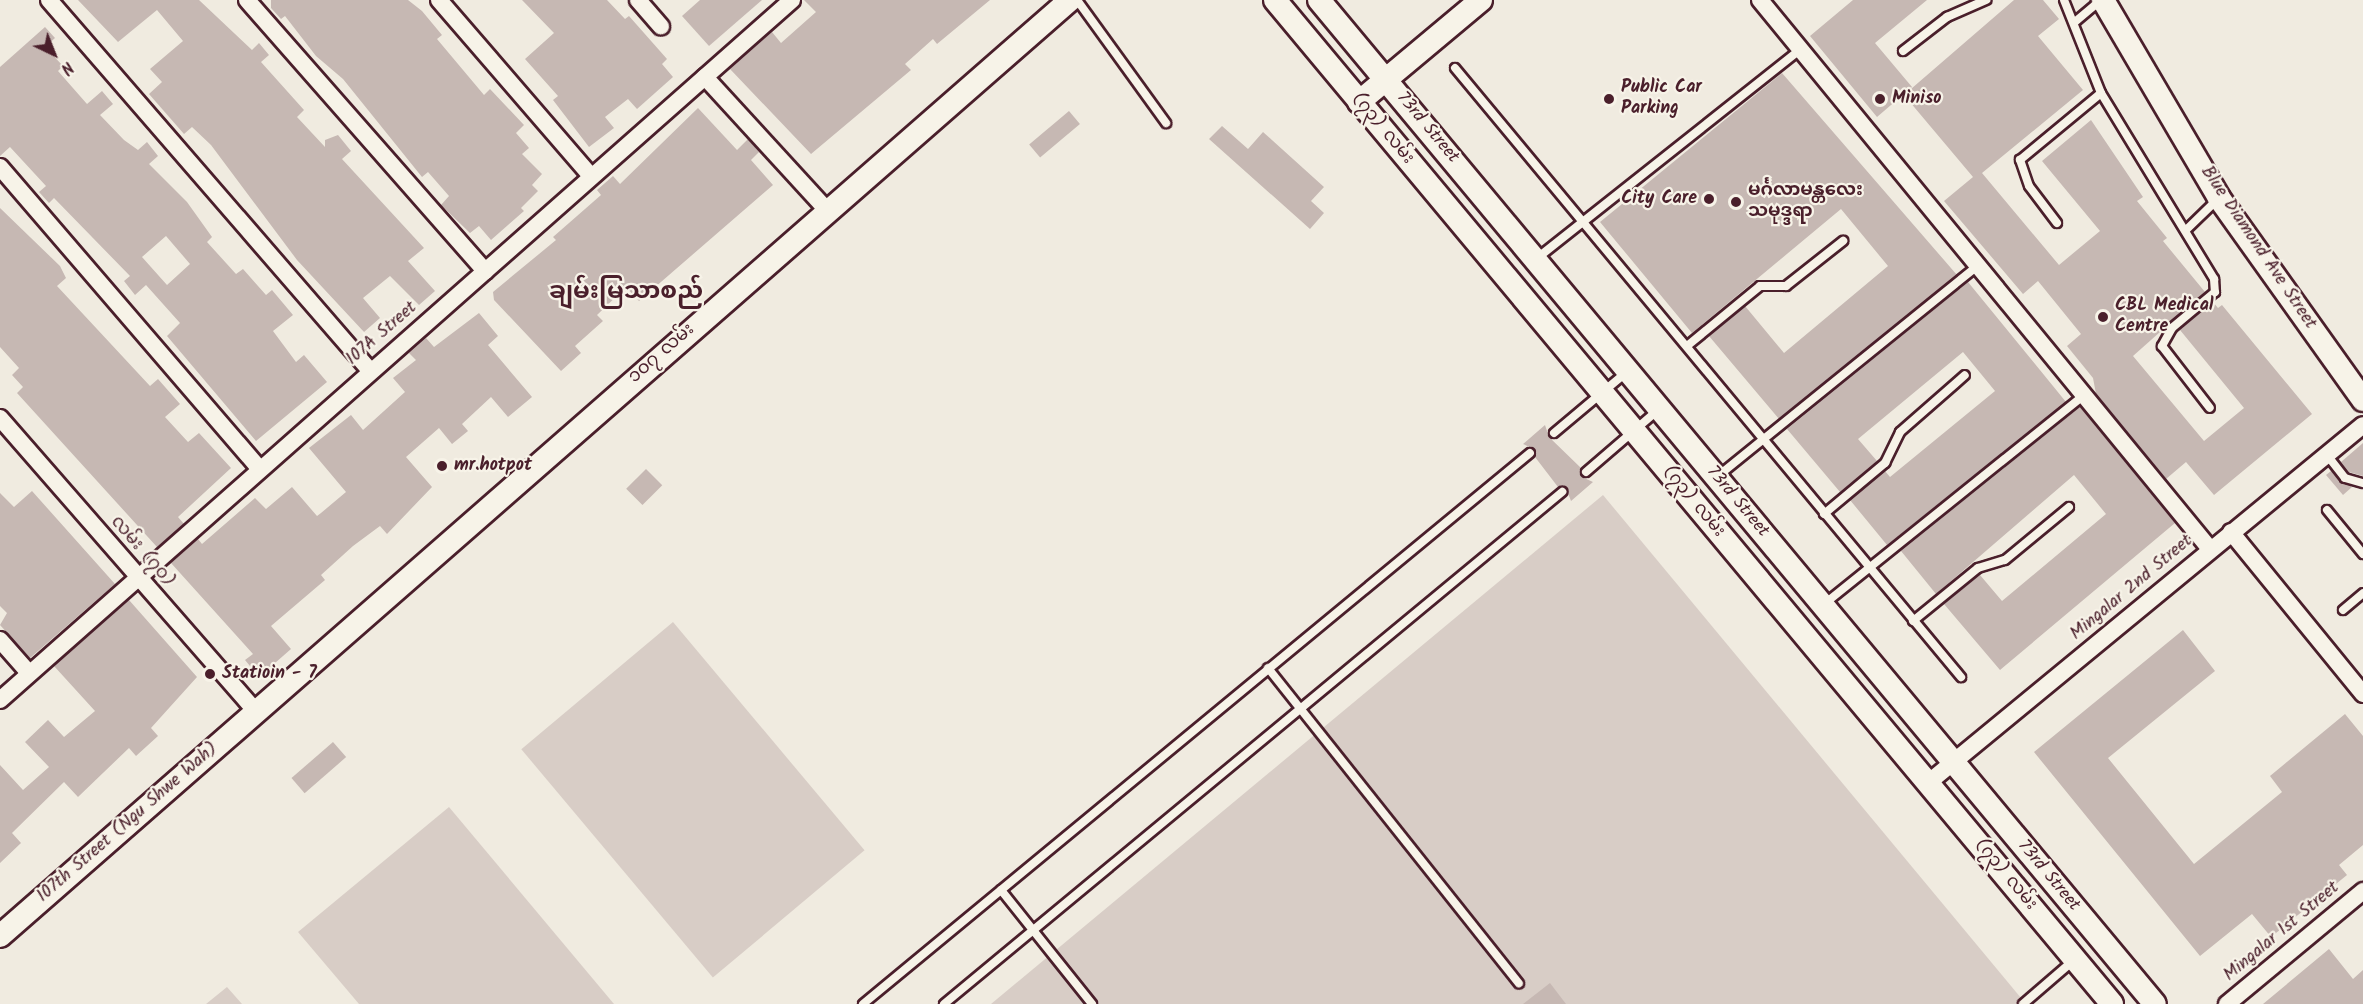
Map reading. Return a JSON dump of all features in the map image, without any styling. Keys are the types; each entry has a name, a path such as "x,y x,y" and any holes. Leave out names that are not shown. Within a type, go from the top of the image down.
{"main road":[{"name":"၁၀၇ လမ်း","path":"256,711 1070,0"},
{"name":"(၇၃) လမ်း","path":"1275,0 2112,1004"},
{"name":"73rd Street","path":"1319,0 2155,1004"},
{"path":"1359,102 1481,0"},
{"name":"Blue Diamond Ave Street","path":"2102,0 2219,198 2363,400"},
{"name":"107th Street (Ngu Shwe Wah)","path":"0,936 256,711"}],"street":[{"path":"48,0 370,370"},
{"path":"247,0 485,271"},
{"path":"439,0 590,175"},
{"path":"638,0 661,26"},
{"name":"107A Street","path":"0,700 259,468 485,271 590,175 792,0"},
{"path":"1760,0 2087,393 2210,549"},
{"path":"705,77 827,210"},
{"path":"0,167 259,468"},
{"name":"လမ်း (၇၀)","path":"0,418 256,711"},
{"name":"Mingalar 2nd Street","path":"1928,783 2363,425"},
{"path":"2231,532 2363,694"},
{"path":"0,640 29,673"},
{"name":"Mingalar 1st Street","path":"2227,1004 2363,891"}],"lane":[{"path":"1077,0 1166,123"},
{"path":"1903,51 1947,17 1986,0"},
{"path":"2064,0 2076,21 2100,93 2214,279 2214,292 2172,328 2162,346 2210,408"},
{"path":"2076,21 2102,0"},
{"path":"1536,259 1800,50"},
{"path":"1455,68 1765,440 1867,567 1961,677"},
{"path":"2058,224 2029,186 2020,160 2100,93"},
{"path":"2186,230 2219,198"},
{"path":"1687,346 1760,286 1786,286 1843,241"},
{"path":"1717,477 1979,265"},
{"path":"1554,433 1628,371"},
{"path":"1824,514 1885,463 1900,432 1965,375"},
{"path":"1823,605 1867,567 2087,393"},
{"path":"1586,472 1660,409"},
{"path":"863,1004 1530,453"},
{"path":"2327,455 2345,478 2363,483"},
{"path":"944,1004 1301,711 1562,492"},
{"path":"1913,621 1978,568 2005,560 2069,507"},
{"path":"2327,510 2363,554"},
{"path":"2343,610 2363,593"},
{"path":"1268,668 1519,983"},
{"path":"1001,890 1092,1004"},
{"path":"2023,1004 2074,959"}],"shaded area":[{"path":"1603,495 2026,1004 991,1004"},
{"path":"673,622 865,850 713,978 521,749"},
{"path":"449,807 614,1004 359,1004 298,932"},
{"path":"227,987 242,1004 206,1004"}],"building":[{"path":"78,0 199,0 252,50 259,43 269,55 261,62 304,110 297,117 325,147 325,140 338,135 351,151 342,159 424,248 408,261 435,291 419,305 390,276 363,298 380,318 364,332 297,260 211,145 192,127 184,134 149,94 162,82 150,69 183,41 157,10 118,42"},
{"path":"271,0 408,0 422,11 442,35 437,39 484,95 490,89 524,125 516,133 529,148 522,154 542,174 532,185 538,191 521,208 524,211 491,240 479,226 470,233 441,205 449,196 428,172 422,177 343,79 316,56 285,16 281,19 271,8"},
{"path":"522,0 607,0 625,19 629,16 667,59 662,64 673,77 637,109 628,99 605,117 614,128 589,147 553,100 558,96 525,59 554,33"},
{"path":"700,0 762,0 709,46 682,16"},
{"path":"804,0 990,0 937,44 933,39 905,64 911,70 811,154 730,69 772,32 781,43 816,12"},
{"path":"1853,0 1927,0 1875,43 1912,87 1877,117 1810,36"},
{"path":"2014,0 2043,0 2059,19 2038,36 2083,90 1982,173 2059,265 2100,231 2042,161 2091,120 2143,197 2137,201 2167,238 2163,241 2205,292 2133,356 2204,441 2244,408 2180,330 2213,302 2218,308 2222,305 2312,414 2214,495 2186,462 2166,479 2096,394 2093,378 2067,346 2081,334 2038,281 2023,294 1944,201 1973,177 1904,95"},
{"path":"45,27 55,38 45,47 63,66 58,71 87,104 102,91 113,104 100,115 124,140 138,150 147,142 158,156 149,164 187,202 212,237 207,242 236,274 243,269 266,295 272,290 293,315 273,331 296,362 304,355 327,382 256,441 167,336 180,323 146,285 135,295 124,281 130,276 54,198 49,203 39,192 46,186 10,147 0,156 0,67","holes":["166,236 190,264 167,285 142,257"]},
{"name":"မင်္ဂလာမန္တလေး သမုဒ္ဒရာ","path":"1782,73 1957,275 1779,419 1709,336 1745,306 1784,353 1888,266 1841,209 1692,333 1600,222"},
{"path":"698,108 737,150 748,139 759,152 751,160 773,185 639,301 626,287 597,315 603,321 575,346 581,353 561,371 494,300 493,292 556,240 553,237 601,195 597,190 613,176 620,184"},
{"path":"1069,111 1080,124 1040,157 1029,144"},
{"path":"1222,126 1248,149 1263,132 1324,187 1311,201 1324,213 1310,229 1209,139"},
{"path":"0,208 60,266 66,278 57,286 150,386 158,379 180,404 165,417 188,442 199,433 231,468 178,517 184,524 157,547 17,393 23,387 12,375 19,368 0,347"},
{"path":"1968,282 2066,402 1887,545 1850,500 1885,471 1890,477 1995,391 1963,352 1858,439 1877,461 1840,492 1787,429"},
{"path":"479,313 498,336 488,345 532,397 508,417 491,397 462,424 468,431 452,444 439,428 406,457 432,487 387,534 380,526 353,546 321,575 325,580 271,626 291,649 259,677 245,660 253,654 171,563 198,539 202,544 255,498 266,509 292,487 317,516 321,513 346,492 309,448 351,415 363,430 405,392 393,378 416,360 409,353 426,338 434,347"},
{"path":"2080,407 2175,523 2000,670 1944,604 1980,575 2002,601 2106,514 2074,475 1936,594 1901,551"},
{"path":"1545,425 1549,437 1581,468 1582,477 1593,482 1571,501 1566,488 1558,487 1535,457 1534,449 1523,444"},
{"path":"2363,443 2363,476 2349,472 2341,462"},
{"path":"646,469 662,485 642,505 626,489"},
{"path":"2331,471 2352,487 2343,495 2326,475"},
{"path":"32,491 115,584 30,658 0,625 7,613 0,606 0,493 14,507"},
{"path":"129,600 197,677 151,728 158,736 136,756 129,748 78,797 64,782 12,833 21,843 0,863 0,765 23,790 49,767 25,742 48,720 64,737 95,711 54,666"},
{"path":"2183,630 2215,671 2108,758 2194,864 2282,792 2270,776 2345,714 2363,736 2363,845 2339,865 2347,875 2271,937 2252,914 2200,956 2034,752"},
{"path":"333,742 346,757 305,793 291,778"},
{"path":"2329,949 2353,979 2363,970 2363,1004 2263,1004"},
{"path":"1550,983 1566,1004 1523,1004"}],"place":[{"name":"Public Car Parking","path":"1609,99"},
{"name":"Miniso","path":"1880,99"},
{"name":"City Care","path":"1709,199"},
{"name":"မင်္ဂလာမန္တလေး သမုဒ္ဒရာ","path":"1736,202"},
{"name":"CBL Medical Centre","path":"2103,317"},
{"name":"mr.hotpot","path":"442,466"},
{"name":"Statioin - 7","path":"210,674"}],"district":[{"name":"ချမ်းမြသာစည်","path":"626,292"}]}
